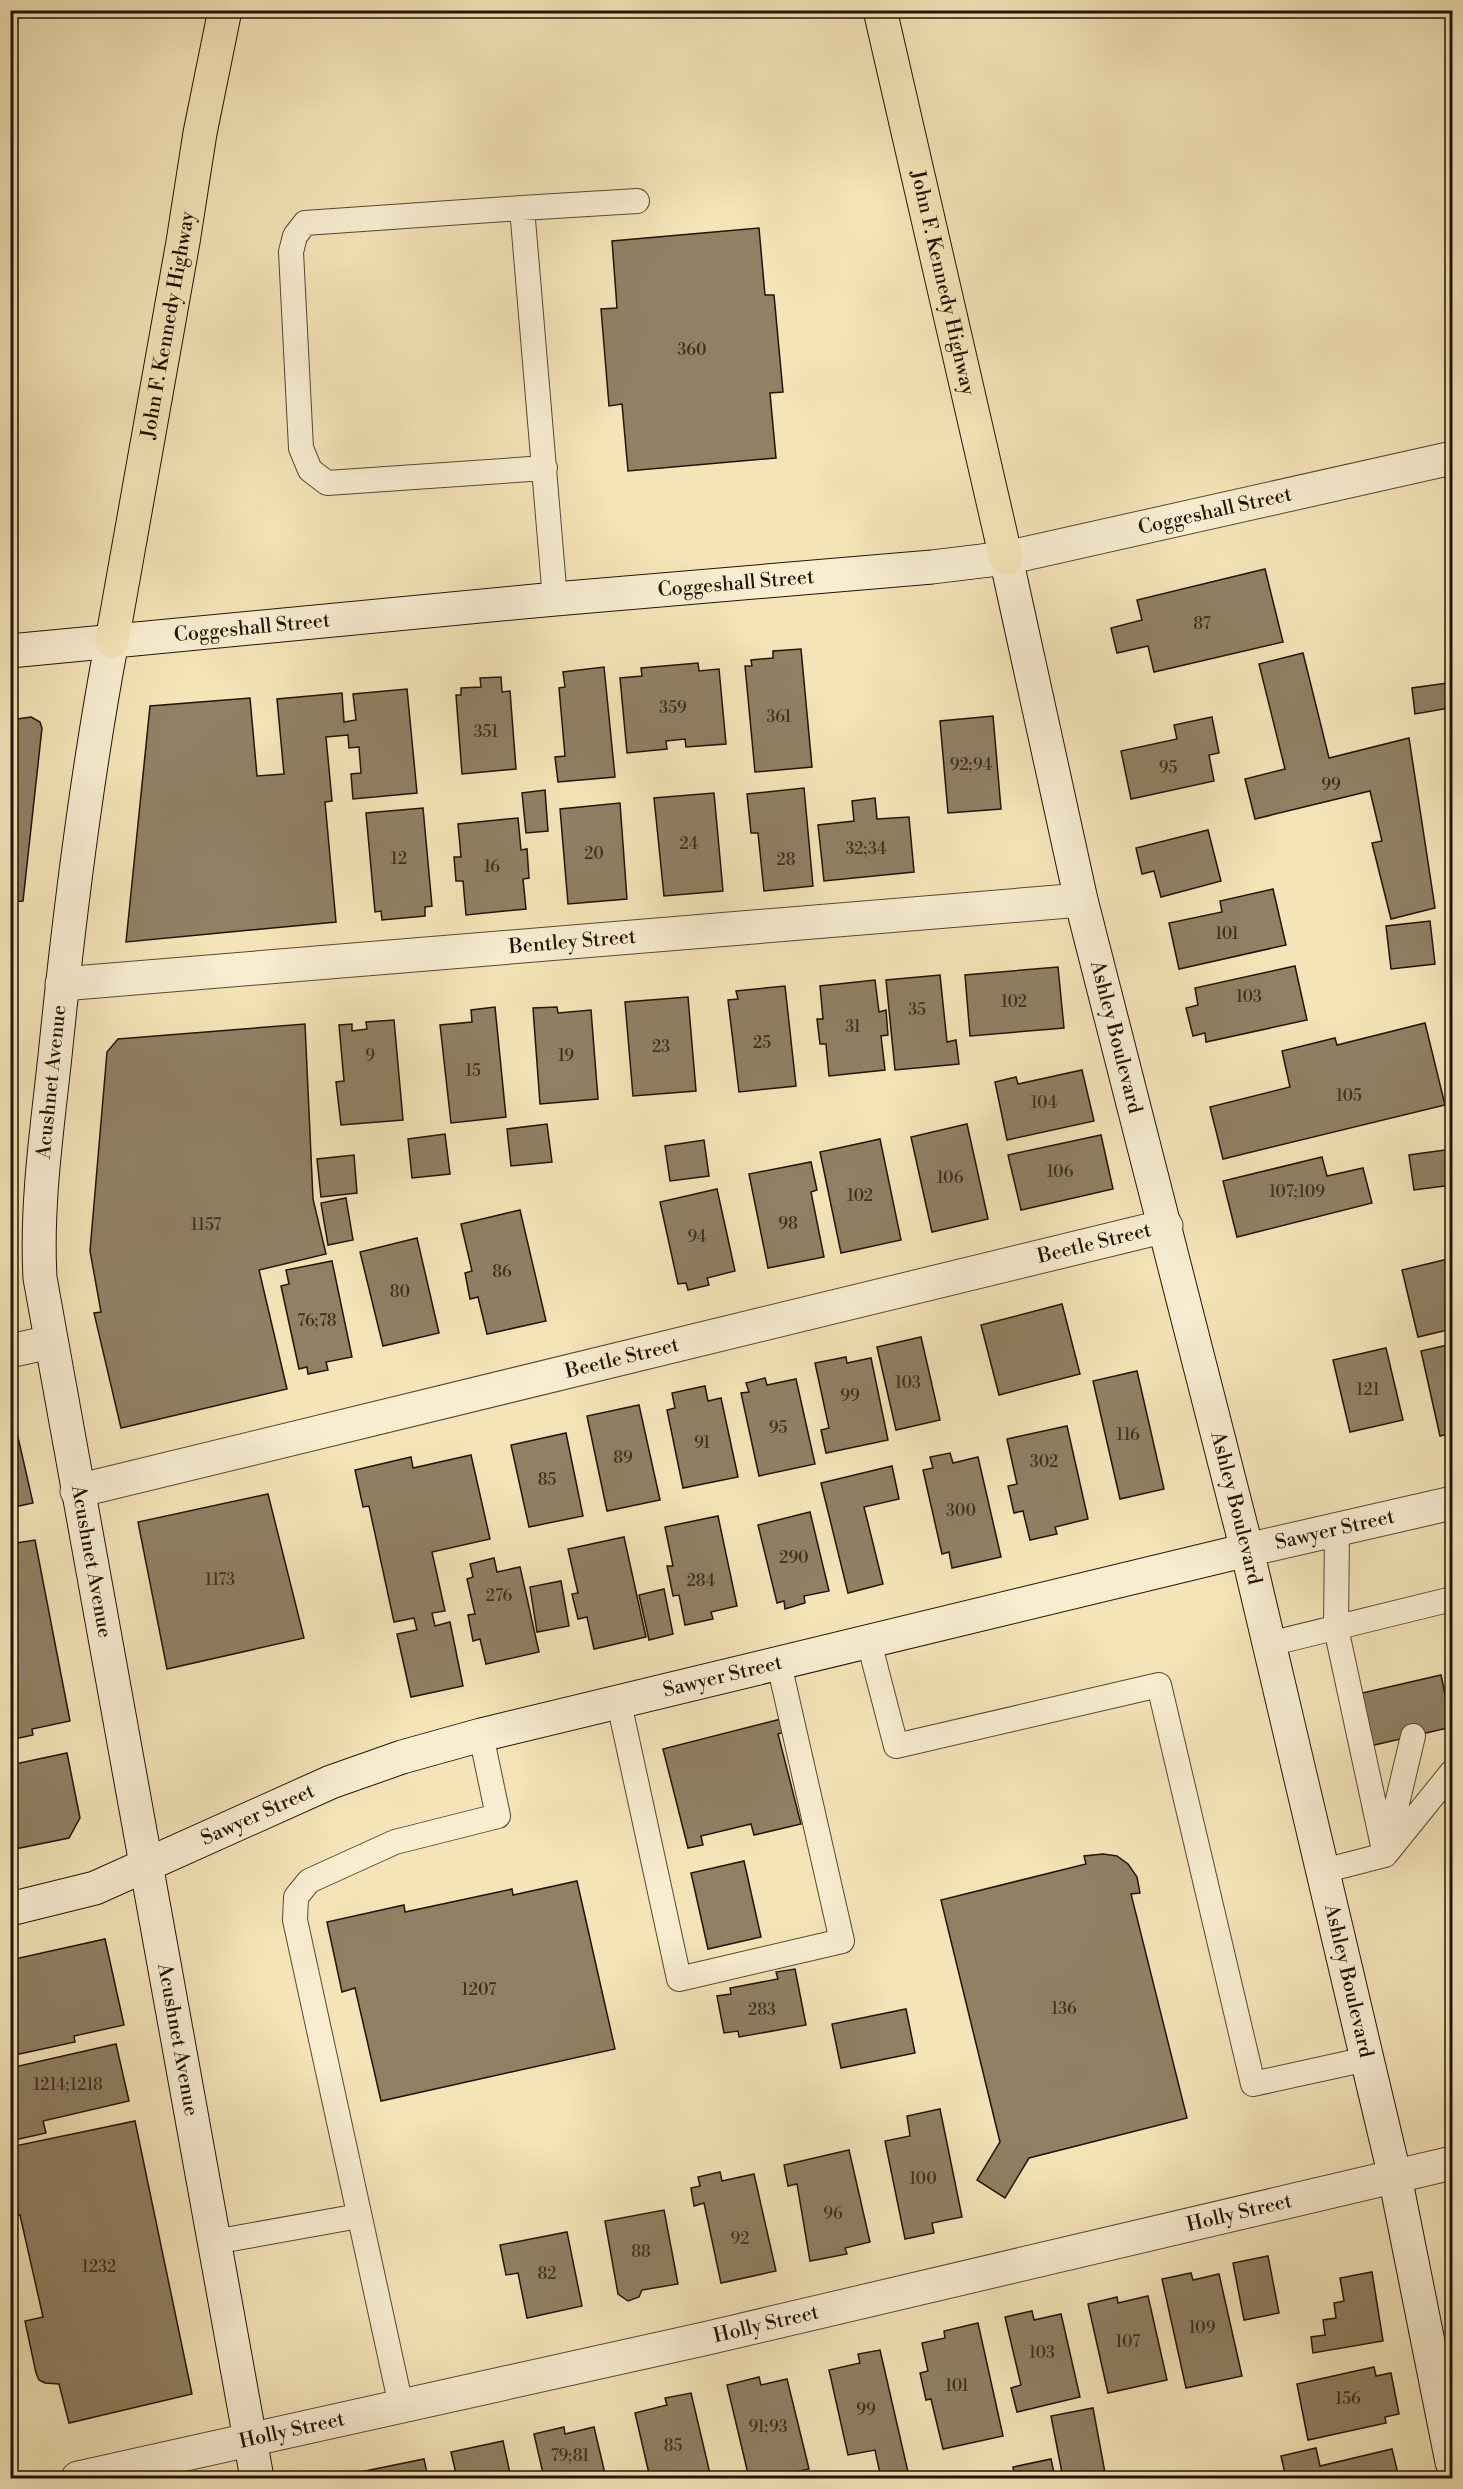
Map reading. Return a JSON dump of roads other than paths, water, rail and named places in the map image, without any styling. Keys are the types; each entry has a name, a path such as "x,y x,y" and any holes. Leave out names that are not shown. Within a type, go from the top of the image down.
{"highway":[{"name":"John F. Kennedy Highway","path":"112,641 182,253 200,133 225,10"},
{"name":"John F. Kennedy Highway","path":"880,10 1006,558"}],"main road":[{"name":"Coggeshall Street","path":"10,651 555,598 932,567 1006,558 1452,458"},
{"name":"Ashley Boulevard","path":"1006,558 1081,900 1166,1226 1247,1551 1395,2177 1452,2462"},
{"name":"Acushnet Avenue","path":"112,641 91,761 69,918 39,1213 40,1278 257,2478"},
{"name":"Bentley Street","path":"62,984 1081,900"},
{"name":"Beetle Street","path":"77,1491 1166,1226"},
{"path":"10,1351 50,1342"},
{"name":"Sawyer Street","path":"10,1909 95,1888 331,1782 402,1757 481,1735 1452,1503"},
{"name":"Holly Street","path":"78,2478 708,2338 1452,2163"}],"lane":[{"path":"544,468 327,483 310,470 301,448 291,252 295,236 305,223 637,201"},
{"path":"522,208 555,598"},
{"path":"1337,1530 1336,1628 1385,1855"},
{"path":"1269,1644 1452,1599"},
{"path":"869,1642 896,1746 1159,1685 1252,2084 1367,2059"},
{"path":"619,1703 679,1979 842,1941 778,1664"},
{"path":"401,2406 295,1920 296,1897 309,1881 376,1849 416,1835 498,1816 481,1735"},
{"path":"1385,1855 1413,1736"},
{"path":"1323,1871 1385,1855 1452,1772"},
{"path":"214,2242 359,2216"}]}
